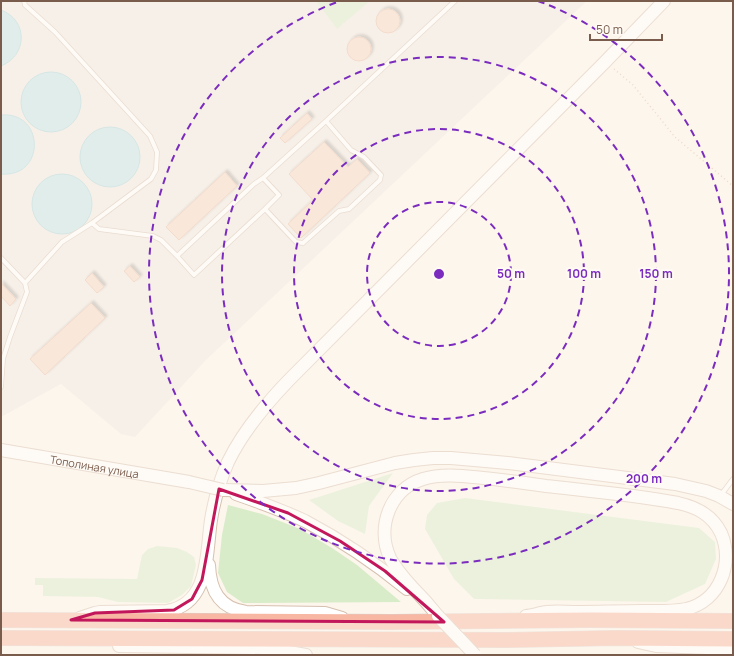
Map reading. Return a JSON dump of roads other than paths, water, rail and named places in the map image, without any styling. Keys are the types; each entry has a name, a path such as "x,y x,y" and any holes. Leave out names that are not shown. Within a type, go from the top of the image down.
{"highway":[{"path":"1,620 733,621"},
{"path":"1,638 504,640 617,638 733,639"}],"main road":[{"path":"72,620 95,613 167,611 179,608 192,599 202,580 211,520 228,462 251,424 268,402 288,380 664,1"},
{"name":"Тополиная улица","path":"1,450 189,482 223,490 261,496"},
{"path":"261,496 408,461 445,458 508,463 675,484 706,491 733,504"},
{"path":"409,587 387,550 385,540 385,523 389,508 397,496 417,481 430,477 452,476 492,479 678,502 689,505 706,514 718,527 723,536 727,553 726,569 721,583 716,590 702,602 687,609 667,611 547,612 501,621"},
{"path":"261,496 340,541 409,587 475,655"},
{"path":"208,547 212,585 221,600 231,608 237,611 246,612 325,613 355,621"},
{"path":"71,638 109,646 265,648 306,655"},
{"path":"617,638 656,646 733,649"}],"lane":[{"path":"24,1 25,5 54,32 150,136 157,152 156,170 150,179 92,223 62,242 25,284"},
{"path":"177,256 254,184 264,178 326,122 455,1"},
{"path":"265,209 296,242 303,243 340,211 349,209 380,180 380,175 364,157 351,150 326,122"},
{"path":"92,223 98,229 154,236 177,256 194,275 279,195 264,178"},
{"path":"1,258 25,284 27,292 2,359 1,388"},
{"path":"719,496 733,479"}],"water":[{"path":"1,10 10,15 16,21 20,29 21,38 20,46 16,54 10,61 1,66"},
{"path":"51,72 68,77 76,85 81,102 76,119 68,127 51,132 34,127 26,119 21,102 26,85 34,77"},
{"path":"1,115 15,117 26,123 32,133 34,144 32,156 26,166 16,172 1,174"},
{"path":"110,127 127,132 135,140 140,157 135,174 127,182 110,187 93,182 85,174 80,157 85,140 93,132"},
{"path":"62,174 79,179 87,187 92,204 87,221 79,229 62,234 45,229 37,221 32,204 37,187 45,179"}]}
